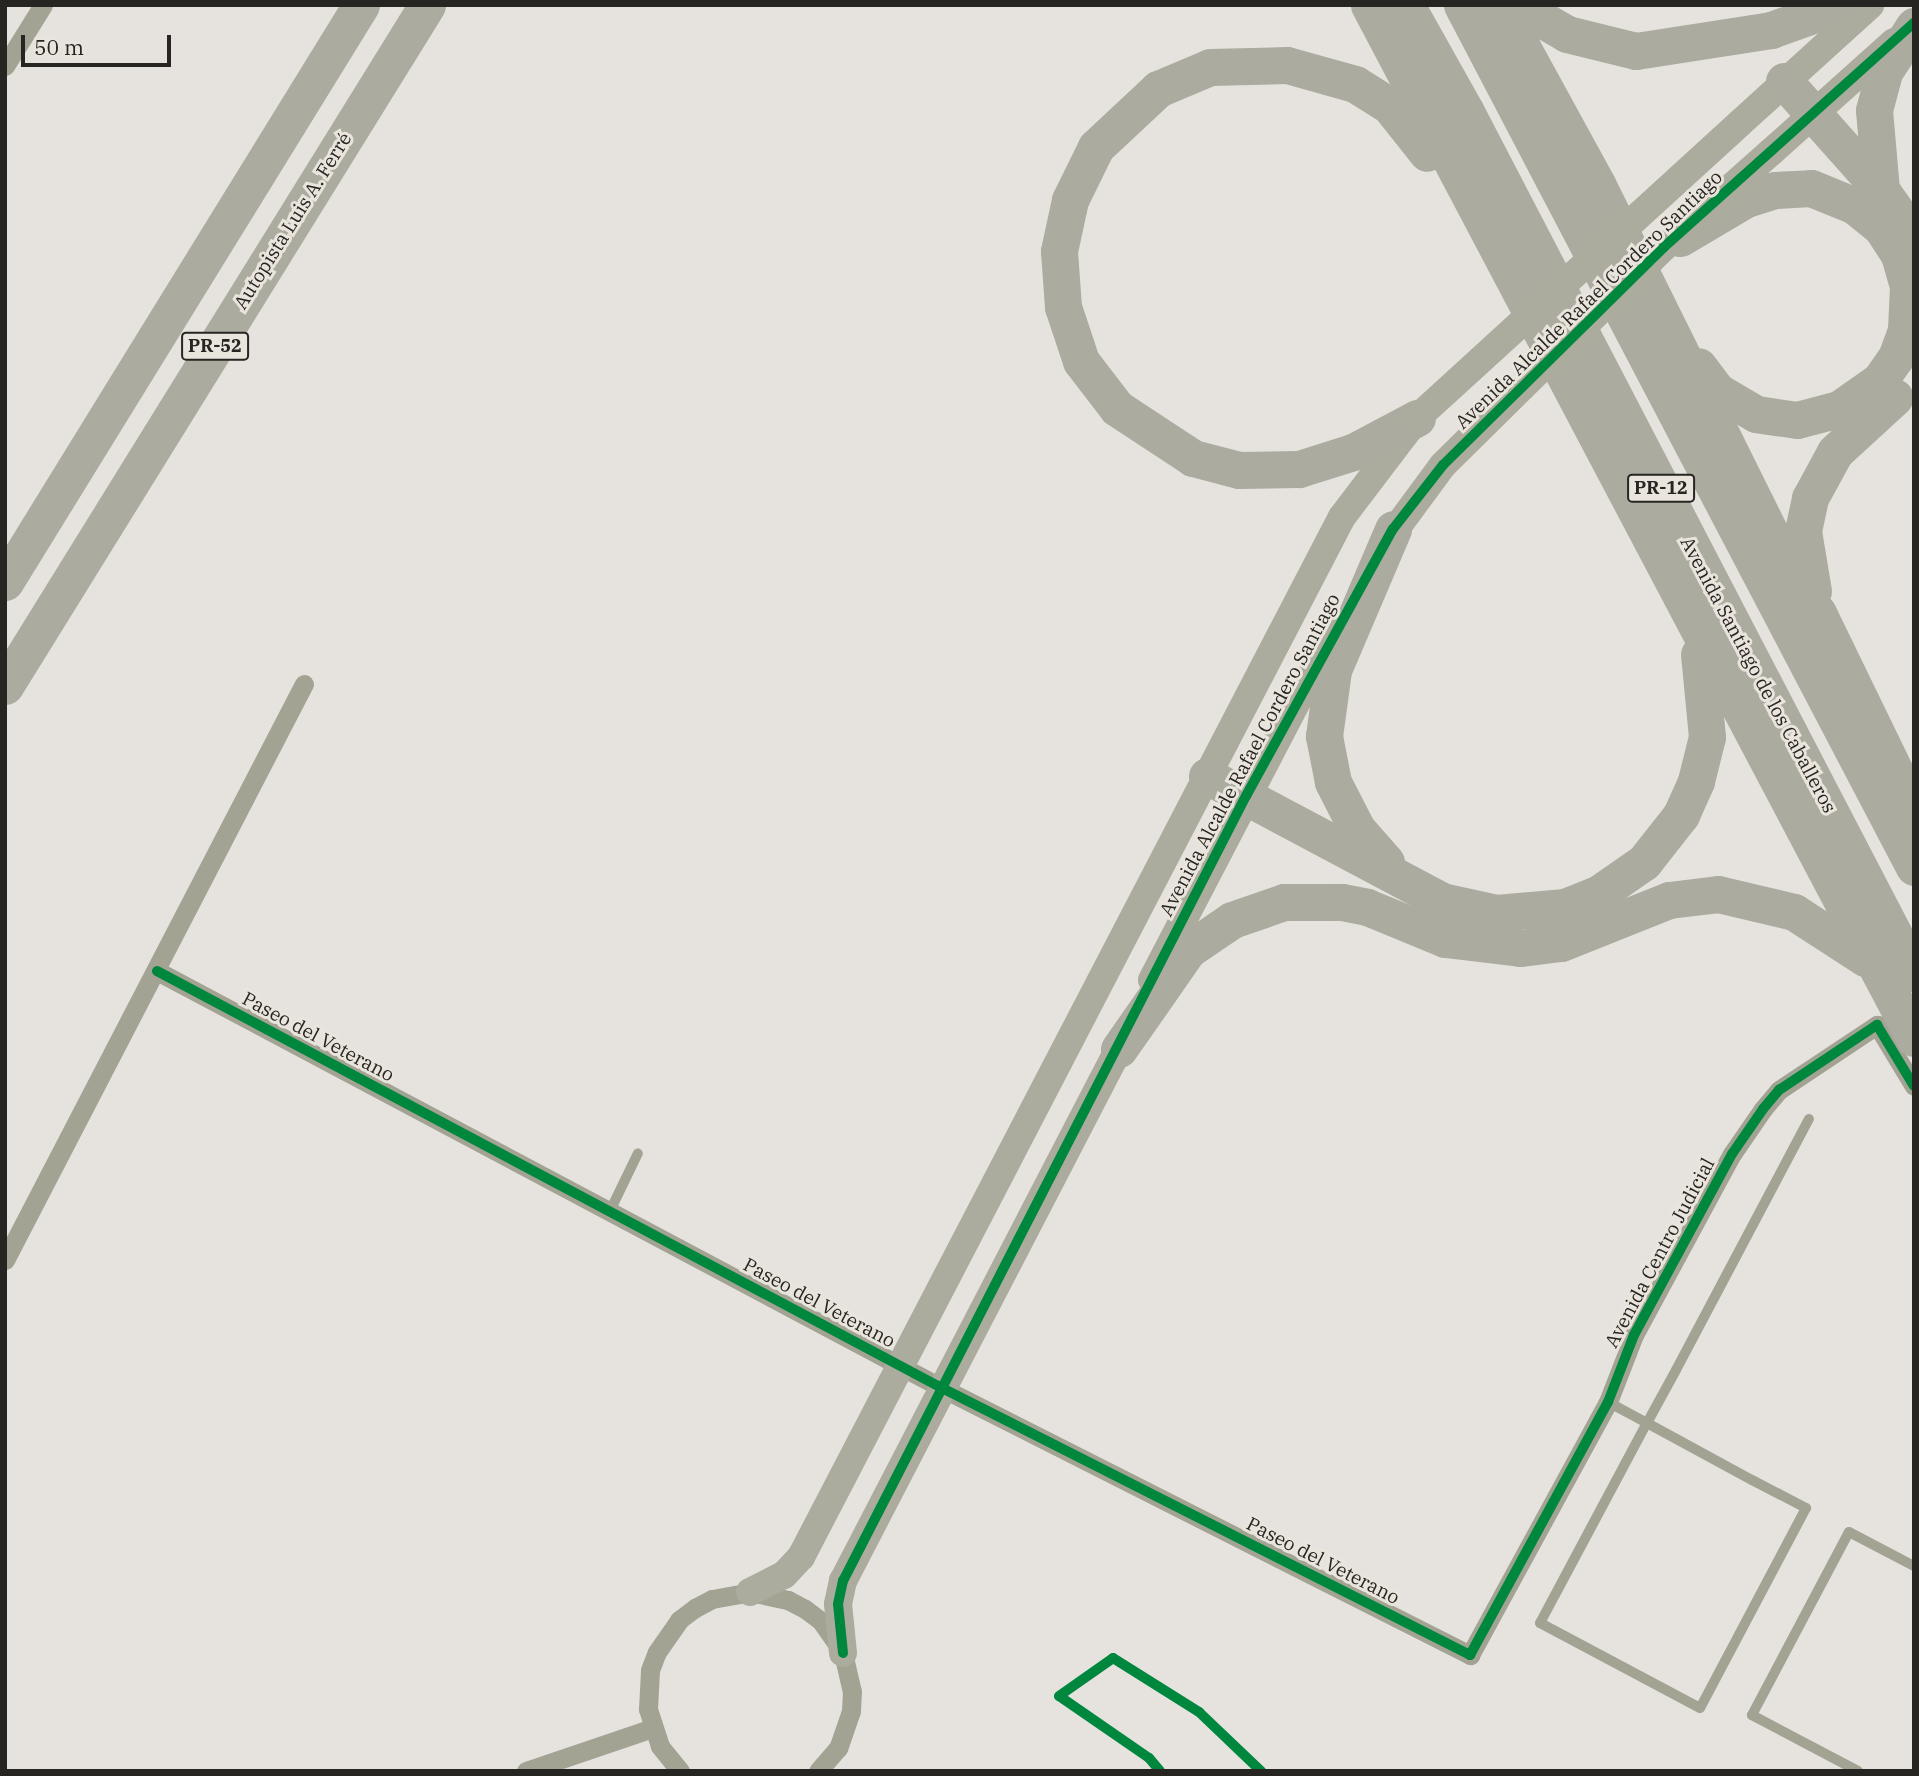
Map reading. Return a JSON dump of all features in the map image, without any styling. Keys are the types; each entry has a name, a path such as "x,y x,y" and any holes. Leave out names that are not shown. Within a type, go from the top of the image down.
{"highway":[{"name":"PR-52","path":"5,582 360,5"},
{"name":"Autopista Luis A. Ferré","path":"5,687 427,5"},
{"path":"312,188 380,111 445,5"},
{"path":"1369,5 1871,963 1914,1038"},
{"name":"Avenida Santiago de los Caballeros","path":"1406,5 1466,112 1914,973"},
{"name":"PR-12","path":"1462,5 1914,867"},
{"path":"1499,5 1597,184 1660,316 1793,579 1818,613 1914,811"},
{"path":"1517,5 1567,34 1636,51 1771,30 1841,5"},
{"path":"1881,190 1874,110 1884,72 1914,25"},
{"path":"1417,418 1353,452 1299,469 1269,472 1204,462 1141,428 1117,408 1081,361 1063,307 1059,251 1082,169 1116,124 1158,89 1221,65 1287,65 1354,83 1389,106 1434,163 1454,199 1494,243"},
{"path":"1784,81 1881,190 1914,236"},
{"path":"1660,316 1708,382 1729,401 1756,414 1781,419 1818,416 1854,401 1879,381 1896,357 1906,330 1908,287 1899,255 1881,227 1855,206 1818,190 1788,188 1746,199 1664,247"},
{"path":"1818,613 1804,550 1810,498 1835,452 1892,401 1914,370"},
{"path":"1393,529 1333,670 1324,736 1333,782 1357,829 1398,876"},
{"path":"1207,776 1461,908 1534,912 1598,894 1644,862 1681,815 1703,758 1705,698 1695,629"},
{"path":"1119,1049 1188,950 1232,920 1284,902 1342,902 1367,907 1445,939 1520,948 1570,940 1669,900 1718,894 1794,912 1871,963"}],"street":[{"path":"5,66 43,5"},
{"name":"Avenida Alcalde Rafael Cordero Santiago","path":"750,1592 784,1575 801,1557 1342,517 1417,418 1870,5"},
{"name":"Avenida Alcalde Rafael Cordero Santiago","path":"844,1653 838,1604 843,1581 1119,1049 1245,796 1393,529 1443,464 1664,247 1914,25"},
{"path":"5,1260 304,684"},
{"name":"Paseo del Veterano","path":"157,971 942,1388 1470,1655"},
{"name":"Avenida Centro Judicial","path":"1470,1655 1608,1402 1634,1335 1745,1132 1779,1090 1877,1025 1914,1086"},
{"path":"680,1771 652,1728 647,1699 650,1670 667,1635 695,1608 750,1592 770,1594 806,1609 821,1621 844,1653 852,1691 851,1711 838,1748 818,1771"},
{"path":"526,1771 652,1728"}],"lane":[{"path":"1608,1402 1647,1423 1806,1508 1700,1708 1540,1623 1647,1423 1809,1119"},
{"path":"610,1212 638,1153"},
{"path":"1858,1771 1752,1715 1849,1532 1914,1566"}],"cycle path":[{"path":"843,1653 838,1604 843,1581 1246,796 1393,529 1443,465 1664,247 1914,23"},
{"path":"157,971 942,1388 1470,1655 1608,1402 1634,1335 1732,1154 1763,1109 1779,1090 1877,1025 1914,1086"},
{"path":"1160,1771 1149,1758 1059,1696 1113,1658 1199,1712 1261,1771"}]}
